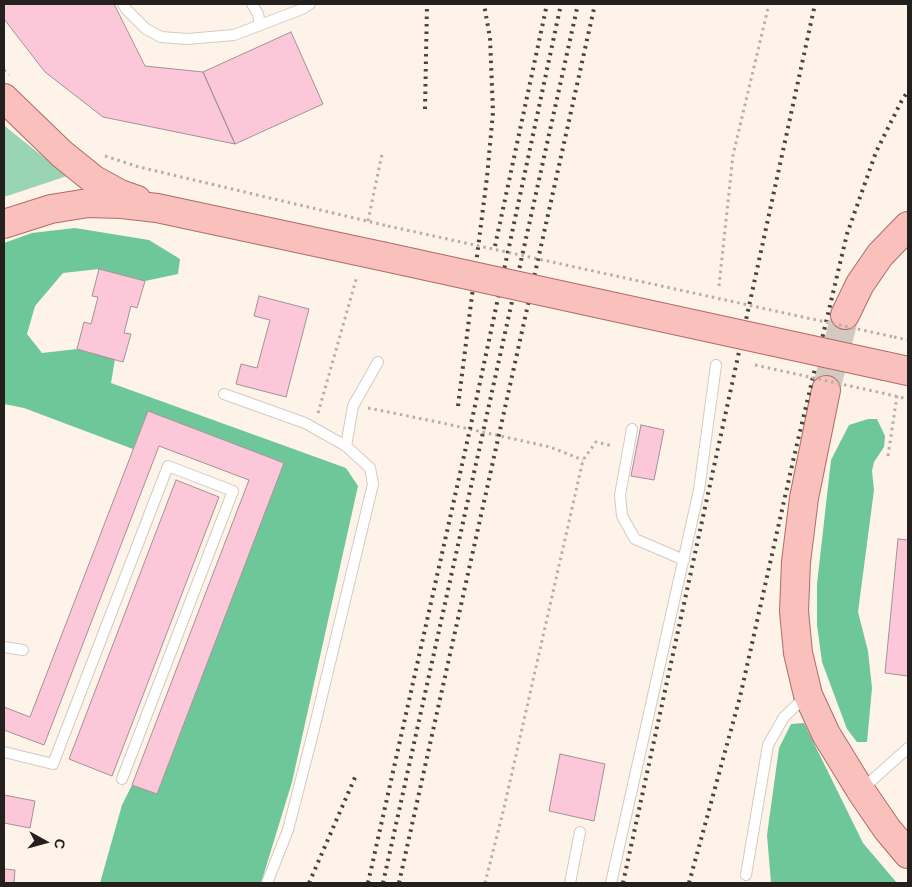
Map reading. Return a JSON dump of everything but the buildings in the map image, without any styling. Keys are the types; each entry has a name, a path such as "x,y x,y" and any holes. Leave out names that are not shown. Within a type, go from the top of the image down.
{"main road":[{"path":"6,87 62,154 93,179 120,194 157,208"},
{"path":"4,224 51,209 88,203 157,208 896,368"},
{"path":"845,314 860,284 874,262 905,226"},
{"path":"826,390 804,498 796,562 794,611 798,653 808,694 826,734 861,791 887,829 908,854"}],"lane":[{"path":"123,4 146,29 161,37 188,39 218,38 234,35 302,10 310,4"},
{"path":"252,4 258,14 260,25"},
{"path":"346,446 354,406 378,362"},
{"path":"611,883 699,490 716,365"},
{"path":"224,394 311,426 346,446 370,468 373,484 288,830 267,883"},
{"path":"632,428 620,495 622,516 635,539 684,560"},
{"path":"4,752 53,764 168,466 233,491 122,779"},
{"path":"4,647 23,650"},
{"path":"746,875 768,745 784,717 808,694"},
{"path":"861,791 908,748"},
{"path":"570,883 580,832"}],"path":[{"path":"720,286 733,155 769,4"},
{"path":"4,70 6,87"},
{"path":"368,221 382,154"},
{"path":"103,155 148,169 388,226 908,340"},
{"path":"311,426 320,409 357,276 348,274"},
{"path":"882,393 908,399"},
{"path":"888,456 897,396"},
{"path":"354,406 550,447 583,460"},
{"path":"485,883 583,460 596,442 628,450"}],"green space":[{"path":"4,124 6,127 67,176 4,197"},
{"path":"75,228 149,240 180,259 178,274 145,281 99,269 63,273 35,306 27,334 42,353 77,349 115,359 111,383 346,468 358,486 292,782 261,883 100,883 122,805 132,785 157,794 284,463 148,411 133,449 24,408 4,404 4,243 32,233"},
{"path":"868,419 877,419 885,436 884,447 874,462 872,471 874,490 858,612 868,651 872,688 867,742 857,742 847,729 822,662 817,625 817,584 831,460 849,425"},
{"path":"804,723 863,843 897,883 771,883 767,835 779,748 791,724"}],"tunnel":[{"path":"826,390 845,315"}],"railway":[{"path":"425,109 427,4"},
{"path":"458,406 487,177 493,112 490,38 484,4"},
{"path":"495,246 547,4"},
{"path":"368,883 470,429 561,4"},
{"path":"383,883 578,4"},
{"path":"399,883 595,4"},
{"path":"623,883 815,4"},
{"path":"689,883 740,697 793,461 847,234 876,152 908,91"},
{"path":"309,883 356,775"}]}
